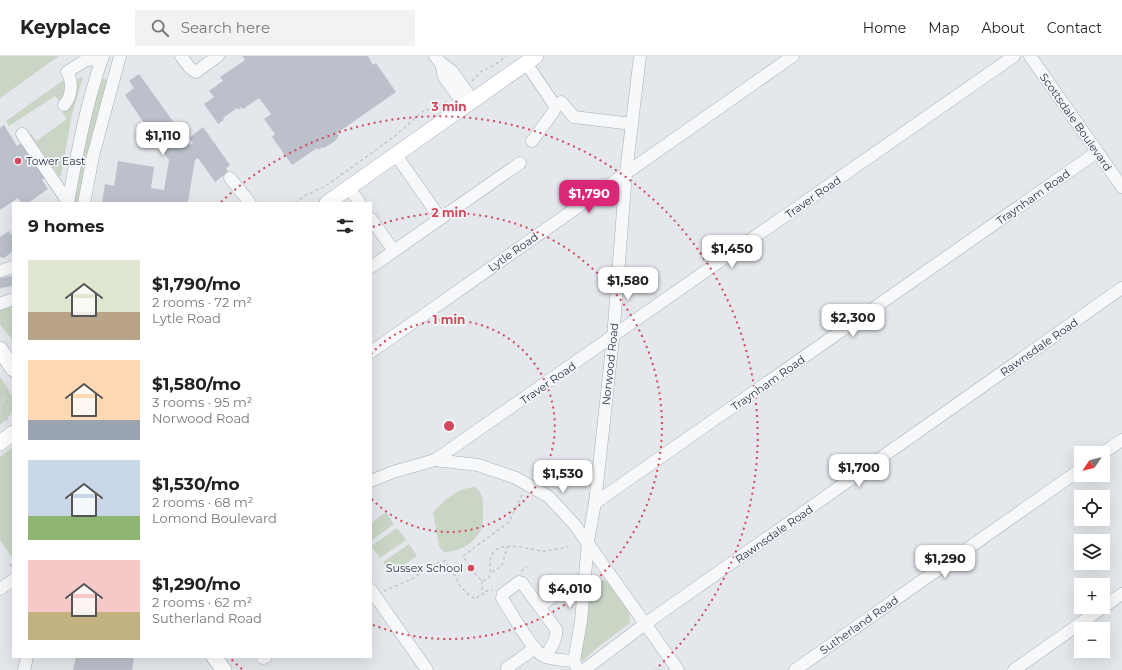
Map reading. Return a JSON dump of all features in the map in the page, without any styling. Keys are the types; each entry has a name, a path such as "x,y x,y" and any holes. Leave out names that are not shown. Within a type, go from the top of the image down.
{"main road":[{"path":"329,202 531,60"},
{"path":"0,349 12,367"},
{"path":"0,444 10,426"},
{"path":"215,658 224,670"}],"street":[{"path":"84,202 93,156 120,56"},
{"path":"181,56 190,68 196,72 218,56"},
{"name":"Norwood Road","path":"576,665 588,542 595,503 613,338 626,173 640,56"},
{"name":"Lytle Road","path":"372,351 793,56"},
{"name":"Traver Road","path":"435,460 613,338 1014,56"},
{"name":"Scottsdale Boulevard","path":"1030,56 1122,187"},
{"path":"64,105 68,100 71,85 70,76 67,72 86,60 103,57 80,138 68,202"},
{"path":"438,60 444,76 469,104"},
{"path":"531,60 555,106 554,111 532,141"},
{"path":"561,102 574,117 632,124"},
{"path":"22,134 68,202"},
{"name":"Traynham Road","path":"595,503 1097,152"},
{"path":"396,155 440,218"},
{"path":"372,266 520,163"},
{"path":"230,178 249,202"},
{"path":"349,188 359,202"},
{"path":"372,220 394,251"},
{"path":"0,271 12,267"},
{"name":"Rawnsdale Road","path":"584,670 645,624 1122,288"},
{"path":"0,304 12,299"},
{"path":"1110,448 1122,440"},
{"path":"372,481 393,472 435,460 478,465 516,478 549,497 574,524 588,542 678,670"},
{"name":"Sutherland Road","path":"795,670 1074,474"},
{"path":"0,589 12,581"},
{"path":"545,657 553,644 556,632 539,606 520,582 502,596 535,648 545,657 576,665"},
{"path":"539,606 572,586 584,586"},
{"path":"377,591 427,670"},
{"path":"1014,670 1122,594"},
{"path":"506,668 535,648"},
{"path":"24,670 27,658"}],"path":[{"path":"468,84 482,71 495,65 506,56"},
{"path":"296,202 337,178 395,136 422,112 450,100"},
{"path":"0,394 10,391"},
{"path":"10,426 3,408 12,394"},
{"path":"507,547 502,566 492,572 488,579 482,581 463,556 509,522 522,495"},
{"path":"492,572 490,560 493,552 499,548 507,547 544,551 568,547"},
{"path":"377,591 412,579 436,563 445,561 452,573 456,576 457,584 466,593 475,599 486,591"}],"green space":[{"path":"0,56 59,56 0,98"},
{"path":"82,77 72,114 61,176 59,176 29,135 31,134 36,141 67,119 62,112 71,106 76,80"},
{"path":"100,77 107,80 88,157 81,202 72,202 73,191"},
{"path":"64,81 67,85 62,100 59,101 55,96 9,126 6,121"},
{"path":"12,304 12,339 0,325 0,308"},
{"path":"0,377 12,396 12,410 7,419 0,425"},
{"path":"12,448 12,558 0,540 0,457"},
{"path":"475,487 481,493 483,500 483,522 480,531 474,540 460,549 444,552 439,546 433,513 457,492"},
{"path":"386,512 394,524 372,540 372,522"},
{"path":"397,528 406,540 380,558 372,545"},
{"path":"409,544 417,556 391,574 383,562"},
{"path":"605,580 626,604 630,616 630,623 597,648 583,661 580,658 590,591 594,584"}],"building":[{"path":"242,56 368,56 373,65 376,63 396,92 337,133 339,136 335,141 324,148 323,147 318,150 317,148 292,165 272,137 275,134 264,119 271,114 259,98 243,109 241,107 238,110 237,108 223,118 224,120 218,124 204,104 214,97 209,91 223,81 220,77 245,60"},
{"path":"139,74 190,145 193,143 189,138 203,127 230,165 226,168 228,172 215,182 198,158 195,160 188,202 102,202 105,184 114,186 118,161 154,167 151,188 164,190 169,160 125,95 134,88 129,81"},
{"name":"Tower East","path":"4,125 17,146 23,142 47,177 42,180 48,189 29,202 21,202 18,198 0,210 0,128"},
{"path":"9,231 12,236 12,252 4,258 0,257 0,237"},
{"path":"12,276 12,286 0,288 0,278"},
{"path":"76,658 134,658 132,670 73,670"}],"place":[{"name":"Tower East","path":"18,161"},
{"name":"Sussex School","path":"471,568"}]}
